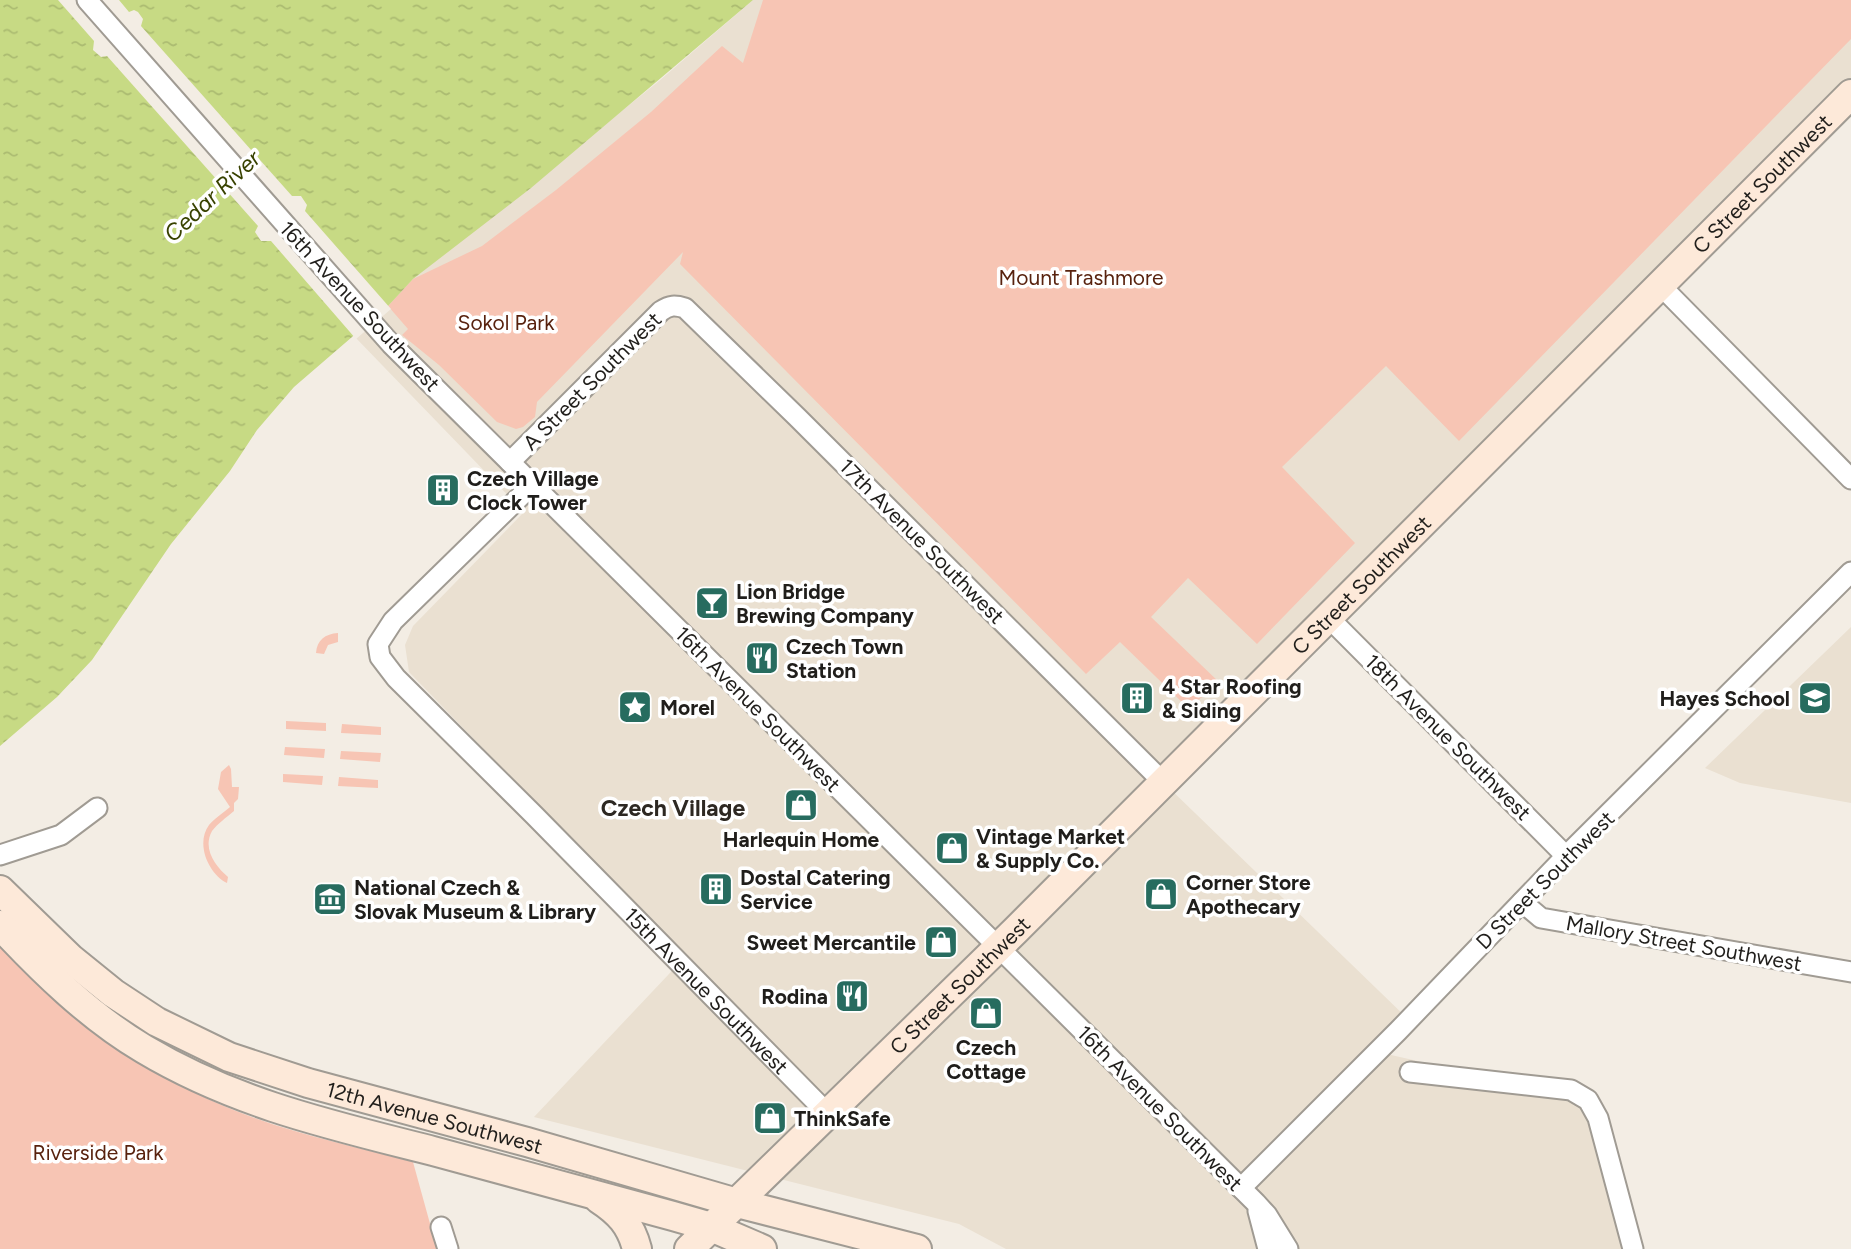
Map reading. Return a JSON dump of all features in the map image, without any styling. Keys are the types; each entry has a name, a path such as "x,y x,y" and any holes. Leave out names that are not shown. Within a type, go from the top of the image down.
{"main road":[{"name":"C Street Southwest","path":"689,1249 999,948 1851,93"},
{"name":"12th Avenue Southwest","path":"3,905 64,989 142,1048 210,1084 279,1111 711,1227"},
{"name":"12th Avenue Southwest","path":"3,905 113,993 157,1022 229,1056 308,1083 527,1142 737,1203 917,1249"},
{"path":"584,1191 614,1209 633,1233 637,1249"},
{"path":"711,1227 762,1249"}],"street":[{"name":"16th Avenue Southwest","path":"87,0 391,344 1256,1203 1289,1249"},
{"path":"1660,285 1851,478"},
{"name":"A Street Southwest","path":"510,462 661,311 676,305"},
{"name":"17th Avenue Southwest","path":"676,305 692,314 1164,783"},
{"name":"15th Avenue Southwest","path":"532,485 393,621 378,643 380,657 396,678 828,1114"},
{"name":"D Street Southwest","path":"1241,1188 1409,1020 1566,856 1851,572"},
{"name":"18th Avenue Southwest","path":"1329,618 1566,856"},
{"path":"0,855 61,835 97,808"},
{"name":"Mallory Street Southwest","path":"1522,902 1541,918 1851,972"},
{"path":"1410,1072 1571,1090 1588,1100 1598,1118 1633,1249"},
{"path":"1256,1203 1269,1249"},
{"path":"441,1227 448,1249"}],"shaded area":[{"path":"753,0 1851,0 1851,94 1164,783 1409,1020 1378,1052 1588,1100 1631,1249 1006,1249 959,1224 534,1117 685,957 409,672 405,645 413,626 524,512 354,336 413,279 659,81"},
{"name":"Hayes School","path":"1851,627 1851,803 1740,783 1705,768"}],"green space":[{"name":"Mount Trashmore","path":"763,0 1851,0 1851,39 1459,441 1386,366 1282,467 1355,543 1257,644 1188,578 1151,617 1220,683 1188,708 1120,642 1086,674 680,264 683,252 537,402 535,417 523,427 516,429 497,422 439,365 402,335 408,329 388,306 413,279 482,246 651,112 722,46 743,63"},
{"path":"338,633 338,642 328,645 324,654 316,653 322,638"},
{"path":"286,721 326,723 326,731 286,729"},
{"path":"342,724 381,727 381,735 341,733"},
{"path":"285,747 325,749 324,758 284,755"},
{"path":"341,751 381,753 380,762 340,759"},
{"path":"229,765 232,787 239,787 238,799 234,803 234,811 219,823 209,838 212,857 228,877 227,883 220,879 210,866 203,841 209,825 230,807 218,789 221,772"},
{"path":"283,774 323,776 322,785 283,782"},
{"path":"339,777 378,780 378,788 338,786"},
{"name":"Riverside Park","path":"0,947 83,1022 176,1083 264,1121 413,1162 437,1249 0,1249"}],"water":[{"name":"Cedar River","path":"0,0 753,0 531,188 413,279 388,306 294,387 257,430 230,471 171,544 92,660 57,697 0,746"}],"pier":[{"path":"58,0 119,0 129,12 138,12 143,19 141,26 292,196 301,196 307,205 305,211 391,309 356,339 271,241 261,241 255,232 258,226 107,56 101,57 93,50 94,41"}],"place":[{"name":"Czech Village Clock Tower","path":"443,490"},
{"name":"Lion Bridge Brewing Company","path":"712,603"},
{"name":"Czech Town Station","path":"762,658"},
{"name":"4 Star Roofing & Siding","path":"1137,698"},
{"name":"Hayes School","path":"1815,698"},
{"name":"Morel","path":"635,707"},
{"name":"Harlequin Home","path":"801,805"},
{"name":"Vintage Market & Supply Co.","path":"952,848"},
{"name":"Dostal Catering Service","path":"716,889"},
{"name":"Corner Store Apothecary","path":"1161,894"},
{"name":"National Czech & Slovak Museum & Library","path":"330,899"},
{"name":"Sweet Mercantile","path":"941,942"},
{"name":"Rodina","path":"852,996"},
{"name":"Czech Cottage","path":"986,1013"},
{"name":"ThinkSafe","path":"770,1118"}],"district":[{"name":"Czech Village","path":"673,808"}],"park label":[{"name":"Sokol Park","path":"506,322"}]}
